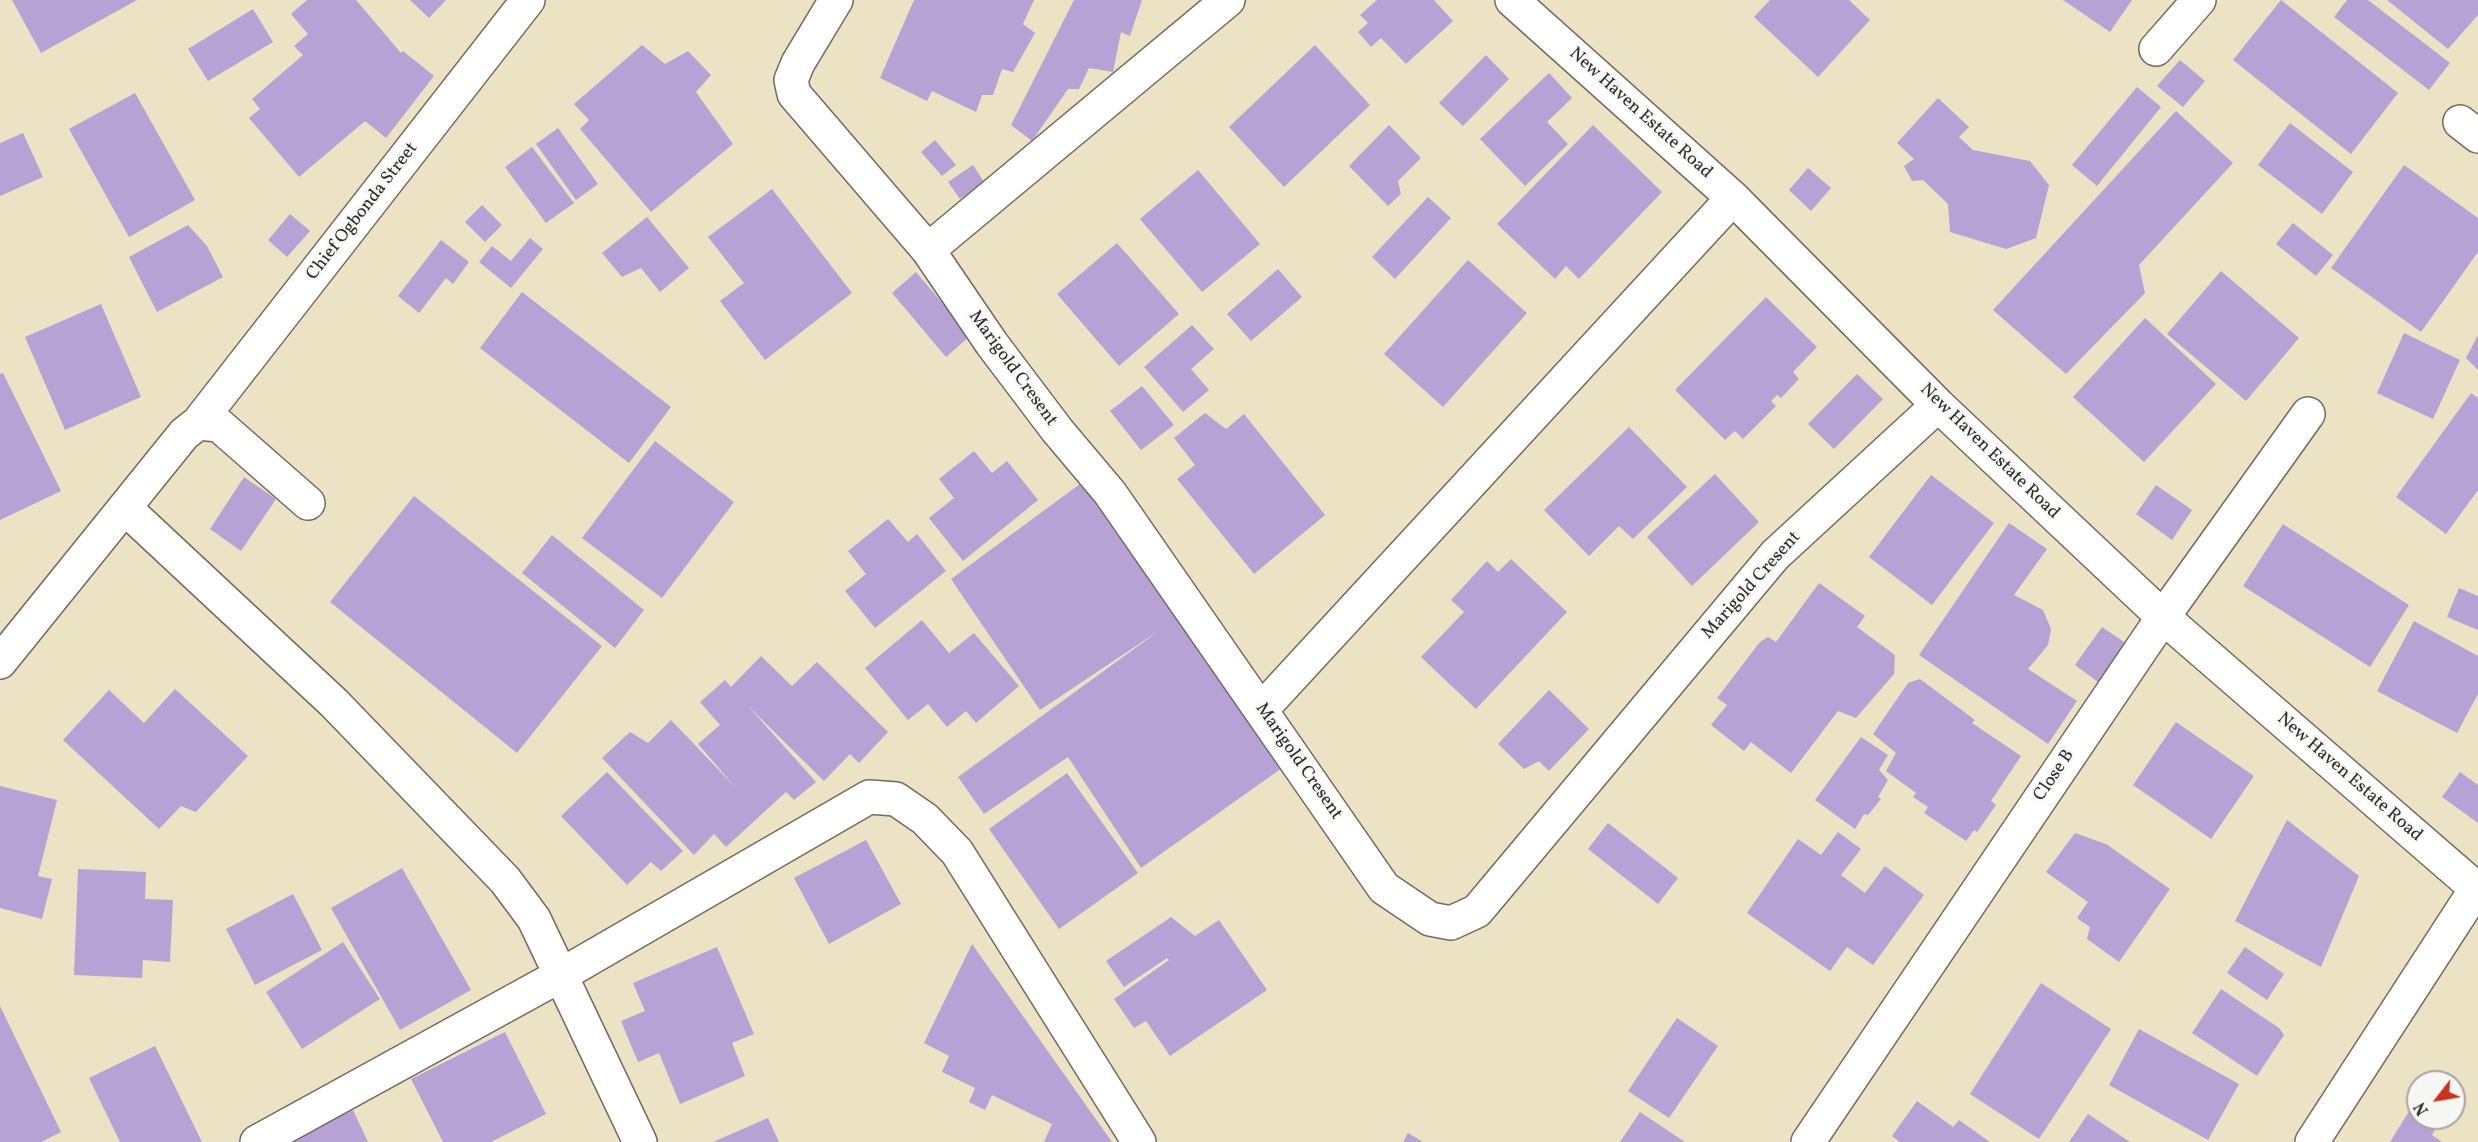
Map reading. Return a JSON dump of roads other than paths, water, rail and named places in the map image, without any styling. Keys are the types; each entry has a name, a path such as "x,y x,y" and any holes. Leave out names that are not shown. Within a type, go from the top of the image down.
{"street":[{"name":"Chief Ogbonda Street","path":"0,662 184,434 198,423 528,0"},
{"name":"Marigold Cresent","path":"836,0 798,63 791,80 794,94 928,250 992,344 1057,430 1110,493 1384,888 1430,919 1451,923 1477,911 1775,555 1938,405"},
{"path":"928,250 1228,0"},
{"name":"New Haven Estate Road","path":"1512,0 1733,198 1938,405 2163,617 2477,890"},
{"path":"2156,49 2199,0"},
{"path":"1262,710 1733,198"},
{"name":"Close B","path":"1808,1142 2163,617 2308,414"},
{"path":"198,423 219,425 308,503"},
{"path":"126,508 334,703 505,880 534,920 640,1142"},
{"path":"257,1142 561,975 869,797 896,799 925,819 957,852 1139,1142"},
{"path":"2312,1142 2477,890"}]}
